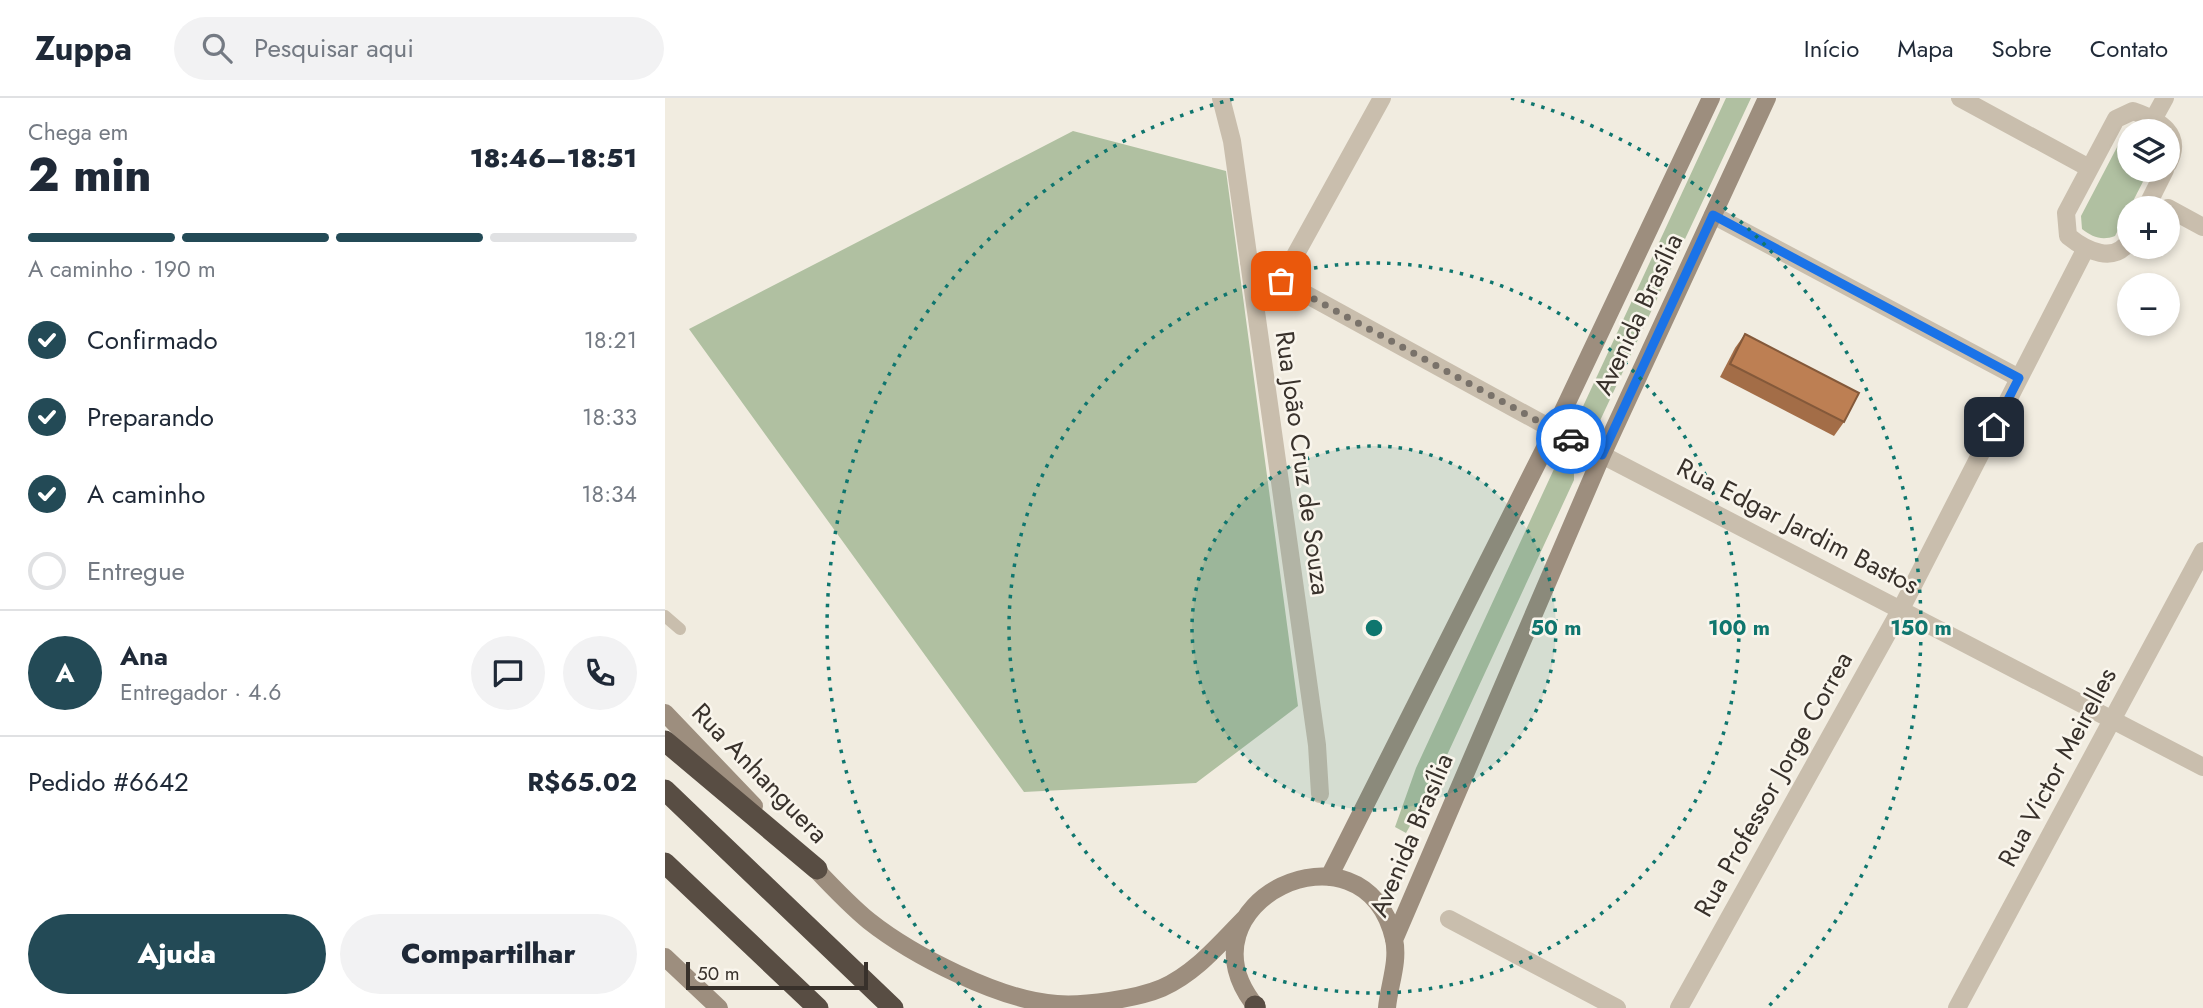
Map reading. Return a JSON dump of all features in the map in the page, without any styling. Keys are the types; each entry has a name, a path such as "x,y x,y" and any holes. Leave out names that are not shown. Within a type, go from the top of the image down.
{"highway":[{"path":"665,741 817,869"},
{"path":"665,790 893,1008"},
{"path":"665,863 818,1008"}],"main road":[{"name":"Avenida Brasília","path":"1329,877 1554,430 1711,98"},
{"name":"Avenida Brasília","path":"1394,940 1602,455 1767,98"},
{"name":"Rua Anhanguera","path":"665,713 817,869"},
{"name":"Avenida Brasília","path":"817,869 869,921 929,959 994,989 1056,1004 1113,999 1161,989 1198,966 1246,917 1261,897 1282,884 1305,876 1329,877 1352,884 1372,898 1386,917 1394,940 1395,965 1387,1008"},
{"name":"Avenida Brasília","path":"1246,917 1236,953 1238,972 1256,1007"},
{"path":"665,957 719,1008"},
{"name":"Avenida Brasília","path":"1377,1008 1389,988"}],"street":[{"name":"Rua João Cruz de Souza","path":"1221,98 1232,141 1317,745 1320,794"},
{"path":"1281,281 1382,98"},
{"path":"1960,98 2089,168"},
{"path":"2117,251 2109,254 2085,250 2068,236 2066,213 2116,119 2133,111 2154,118 2165,98"},
{"path":"1713,215 2019,378"},
{"path":"2180,215 2203,227"},
{"name":"Rua Professor Jorge Correa","path":"1679,1008 1901,609 2085,250"},
{"name":"Rua Edgar Jardim Bastos","path":"1249,263 1554,430 2203,767"},
{"name":"Rua Victor Meirelles","path":"1957,1008 2203,551"},
{"path":"1449,919 1616,1008"}],"lane":[{"path":"665,616 680,629"}],"green space":[{"path":"1726,98 1751,98 1598,425 1589,428 1581,424 1579,415"},
{"path":"1073,131 1226,171 1298,706 1196,783 1024,792 689,329"},
{"path":"2117,147 2117,182 2143,182 2136,196 2117,196 2115,236 2093,236 2082,229 2081,216"},
{"path":"1565,463 1574,468 1574,480 1436,779 1406,833 1395,827 1416,768 1554,469"}],"building":[{"path":"1745,334 1859,393 1844,422 1730,364"}],"way so far":[{"path":"1281,281 1571,439"}],"route":[{"path":"1571,439 1602,455 1713,215 2019,378 1994,427"}]}
